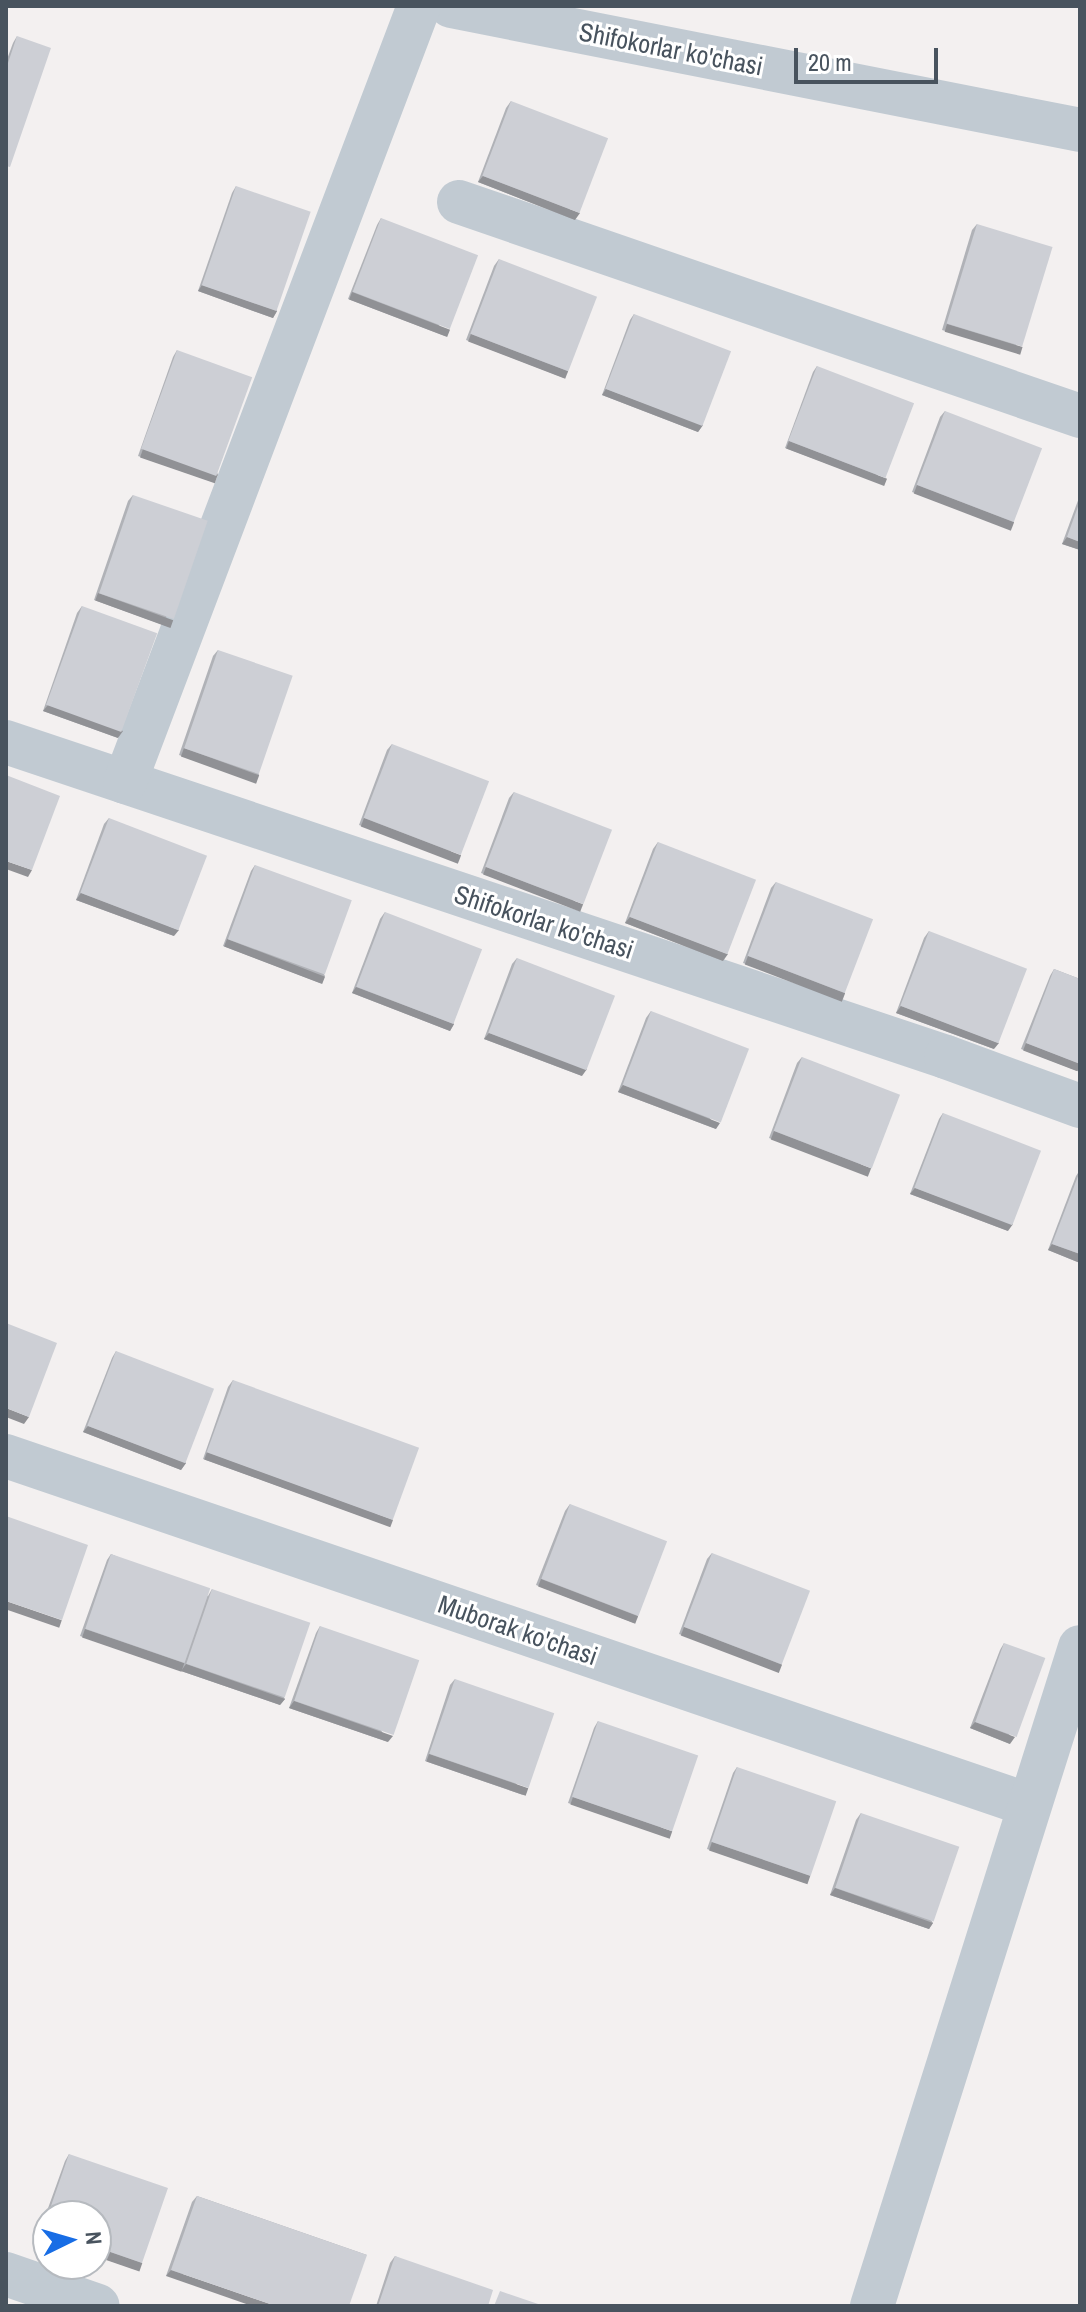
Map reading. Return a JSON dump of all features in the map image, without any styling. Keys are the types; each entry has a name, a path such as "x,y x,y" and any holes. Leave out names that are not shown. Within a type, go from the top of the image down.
{"street":[{"path":"125,782 419,6"},
{"name":"Shifokorlar ko'chasi","path":"451,6 1080,130"},
{"path":"459,202 1080,416"},
{"name":"Shifokorlar ko'chasi","path":"6,742 946,1057 1080,1106"},
{"name":"Muborak ko'chasi","path":"6,1456 1029,1805"},
{"path":"872,2306 1080,1647"},
{"path":"6,2274 98,2306"}],"building":[{"path":"17,36 51,48 10,167 6,166 6,69"},
{"path":"511,101 608,138 579,213 482,176"},
{"path":"236,186 311,212 277,311 202,285"},
{"path":"381,218 478,255 450,329 353,292"},
{"path":"977,224 1053,247 1022,347 947,323"},
{"path":"499,259 597,297 568,371 470,334"},
{"path":"634,314 731,351 702,426 605,389"},
{"path":"177,350 252,377 216,476 141,449"},
{"path":"817,366 914,403 885,478 788,441"},
{"path":"945,411 1042,448 1014,522 917,485"},
{"path":"133,495 208,521 174,619 99,593"},
{"path":"1080,501 1080,542 1067,537"},
{"path":"82,606 157,633 121,732 46,705"},
{"path":"218,650 293,676 259,774 184,748"},
{"path":"392,744 489,781 461,855 364,818"},
{"path":"6,775 60,796 32,870 6,861"},
{"path":"514,792 612,830 583,904 485,867"},
{"path":"109,818 207,856 178,930 80,893"},
{"path":"658,842 756,880 727,954 629,917"},
{"path":"255,865 352,900 325,974 228,939"},
{"path":"776,882 873,919 845,993 748,956"},
{"path":"385,912 482,949 453,1024 356,987"},
{"path":"929,931 1027,969 998,1043 900,1006"},
{"path":"517,958 615,996 586,1070 488,1033"},
{"path":"1054,969 1080,979 1080,1064 1026,1043"},
{"path":"651,1011 749,1049 721,1122 623,1085"},
{"path":"802,1057 900,1095 872,1168 774,1131"},
{"path":"943,1113 1041,1151 1012,1225 914,1188"},
{"path":"1080,1171 1080,1254 1052,1244"},
{"path":"6,1323 57,1343 29,1417 6,1408"},
{"path":"116,1351 214,1389 185,1463 87,1426"},
{"path":"233,1380 419,1448 393,1520 207,1452"},
{"path":"570,1504 667,1541 638,1616 541,1579"},
{"path":"6,1516 88,1545 62,1620 6,1601"},
{"path":"712,1553 810,1591 782,1664 684,1627"},
{"path":"111,1554 210,1588 185,1663 85,1629"},
{"path":"212,1589 310,1623 285,1698 186,1664"},
{"path":"320,1626 419,1660 394,1735 294,1701"},
{"path":"1004,1643 1045,1658 1017,1737 975,1722"},
{"path":"455,1679 554,1713 529,1788 429,1754"},
{"path":"598,1721 698,1756 672,1831 572,1797"},
{"path":"737,1767 836,1801 811,1876 711,1842"},
{"path":"861,1813 959,1847 934,1922 835,1888"},
{"path":"69,2154 168,2188 142,2263 112,2253 112,2200 53,2200"},
{"path":"197,2196 367,2255 349,2306 276,2306 171,2270"},
{"path":"395,2256 493,2290 488,2306 378,2306"},
{"path":"500,2291 544,2306 494,2306"}]}
